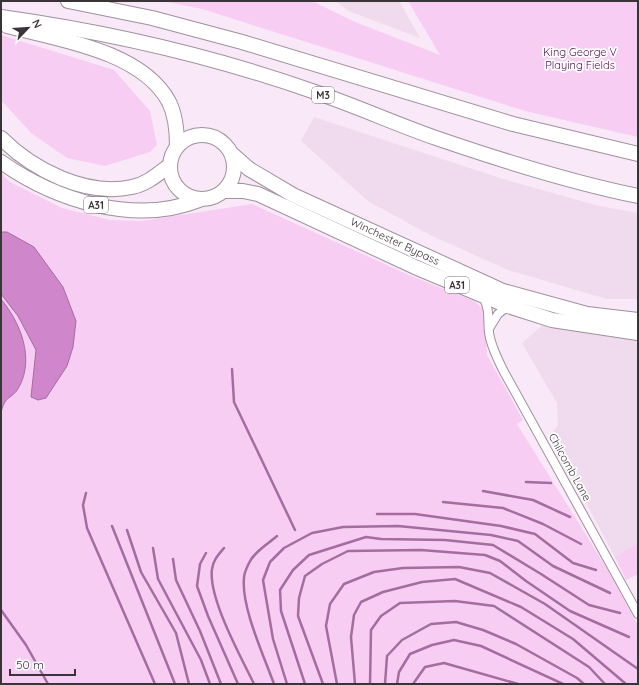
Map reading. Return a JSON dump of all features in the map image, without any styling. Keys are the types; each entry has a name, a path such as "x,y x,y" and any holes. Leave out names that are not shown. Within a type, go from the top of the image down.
{"highway":[{"path":"68,1 152,18 235,40 513,124 638,154"},
{"name":"M3","path":"1,17 84,29 220,62 314,92 436,138 526,168 597,188 638,196"},
{"path":"1,24 107,54 144,74 159,87 169,101 177,130 177,146"},
{"path":"196,135 207,135 217,138 226,145 232,154 234,174 224,191 217,196 199,200 181,192 174,184 170,165 172,155 177,146 185,139 196,135"},
{"name":"A31","path":"1,138 28,160 46,171 67,179 99,188 117,189 133,187 149,181 170,165"},
{"name":"Winchester Bypass","path":"232,154 249,169 293,195 503,291 587,314 638,320"},
{"name":"A31","path":"1,162 39,185 87,203 135,209 156,209 180,207 199,200"},
{"name":"Winchester Bypass","path":"224,191 243,190 258,194 415,267 508,306 552,320 638,333"}],"street":[{"name":"Chilcomb Lane","path":"483,296 490,313 489,328 494,352 502,370 638,614"},
{"path":"489,328 498,314 508,306"}],"shaded area":[{"path":"335,1 399,1 420,38 349,11"},
{"path":"314,117 503,179 599,206 638,213 638,299 607,299 508,270 428,234 368,201 301,141"},
{"path":"1,232 7,232 34,247 63,287 76,321 73,347 67,366 46,398 38,400 31,397 36,350 18,316 1,294"},
{"path":"1,299 14,318 19,329 23,341 26,364 24,376 19,387 7,400 1,413"},
{"path":"545,323 638,338 638,543 615,557 550,436 558,425 557,403 522,343"}],"green space":[{"name":"King George V Playing Fields","path":"162,1 312,1 355,22 440,55 408,1 638,1 638,137 525,111 202,9"},
{"path":"1,35 114,70 150,111 157,145 150,152 105,166 67,158 31,133 1,100"},
{"path":"1,173 10,182 62,208 110,220 142,221 252,204 411,276 474,301 484,310 487,355 523,420 517,424 606,567 638,625 638,684 1,684"},
{"path":"638,543 638,574 626,580 615,557"}],"waterway":[{"path":"232,369 234,402 295,530"},
{"path":"526,482 551,483"},
{"path":"483,491 533,500 570,517"},
{"path":"86,493 83,505 87,528 155,684"},
{"path":"443,502 503,508 543,524 581,544"},
{"path":"377,514 415,514 501,526 535,534 573,563 596,570"},
{"path":"112,526 175,684"},
{"path":"287,684 273,639 263,580 270,562 284,548 312,533 343,527 398,526 491,535 518,541 553,566 610,593"},
{"path":"127,530 141,572 176,633 189,684"},
{"path":"274,684 259,646 246,603 244,575 251,559 277,536"},
{"path":"305,684 281,611 280,590 293,570 309,555 366,537 381,539 445,540 493,545 589,605 620,613"},
{"path":"153,548 158,579 201,660 210,684"},
{"path":"224,548 216,557 212,569 212,581 215,595 220,611 234,643 254,684"},
{"path":"323,684 298,616 299,598 305,576 322,564 348,551 421,550 485,555 500,561 570,611 629,637"},
{"path":"206,553 200,564 197,586 208,616 238,684"},
{"path":"173,559 176,580 200,631 221,684"},
{"path":"337,684 326,626 330,604 344,584 374,572 403,568 459,567 490,573 545,604 638,669"},
{"path":"355,684 351,637 354,615 361,602 383,592 422,582 455,579 521,607 573,639 626,684"},
{"path":"370,684 371,630 381,616 400,603 455,601 494,606 589,667 605,684"},
{"path":"1,610 26,645 48,684"},
{"path":"385,684 387,656 402,640 431,624 456,622 483,630 516,644 577,678 584,684"},
{"path":"397,684 399,672 410,654 432,645 454,640 481,646 563,684"},
{"path":"413,684 425,667 444,663 518,684"}]}
